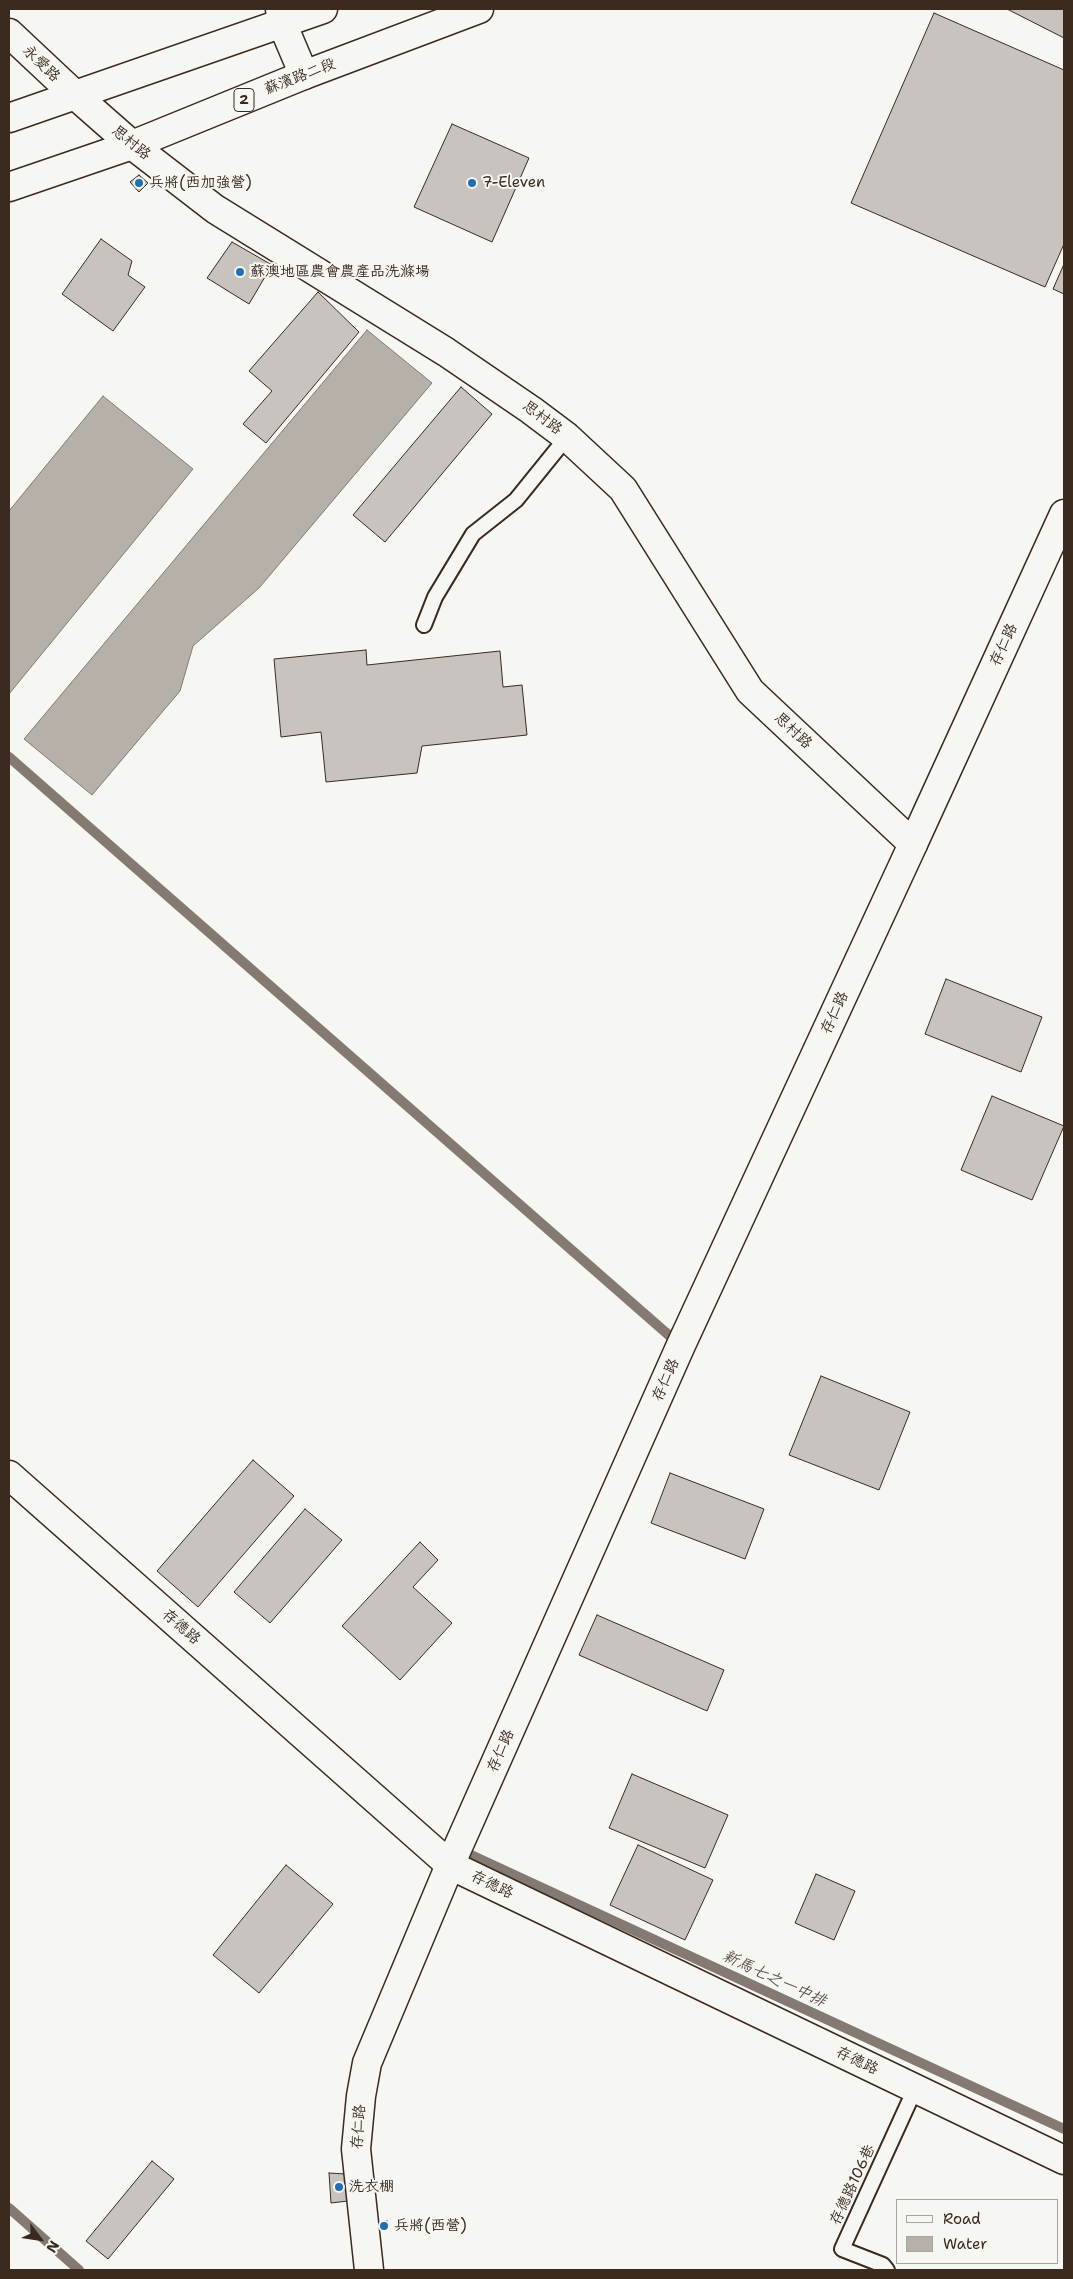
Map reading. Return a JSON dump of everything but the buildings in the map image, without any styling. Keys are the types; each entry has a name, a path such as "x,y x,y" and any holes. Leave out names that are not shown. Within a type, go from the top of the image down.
{"street":[{"path":"9,118 281,16 323,9"},
{"name":"蘇濱路二段","path":"9,188 132,145 304,75 479,9"},
{"path":"281,16 304,75"},
{"name":"永愛路","path":"9,33 74,94"},
{"name":"思村路","path":"74,94 132,145 215,209 446,352 567,437 623,490 750,691 913,844"},
{"name":"存仁路","path":"368,2270 356,2148 361,2096 367,2063 450,1865 681,1346 1064,514"},
{"name":"存德路","path":"9,1475 450,1865 1064,2160"}],"lane":[{"path":"424,625 435,597 473,534 516,500 567,437"},
{"name":"存德路106巷","path":"887,2270 883,2265 842,2249 915,2089"}],"water":[{"path":"367,330 432,383 259,588 193,646 180,691 92,795 24,739"},
{"path":"103,396 193,469 9,694 9,511"}],"waterway":[{"path":"9,757 680,1345"},
{"name":"新馬七之一中排","path":"471,1855 1064,2129"},
{"path":"9,2208 79,2270"}],"place":[{"name":"兵將(西加強營)","path":"139,183"},
{"name":"7-Eleven","path":"472,183"},
{"name":"蘇澳地區農會農產品洗滌場","path":"240,272"},
{"name":"洗衣棚","path":"339,2187"},
{"name":"兵將(西營)","path":"384,2226"}]}
